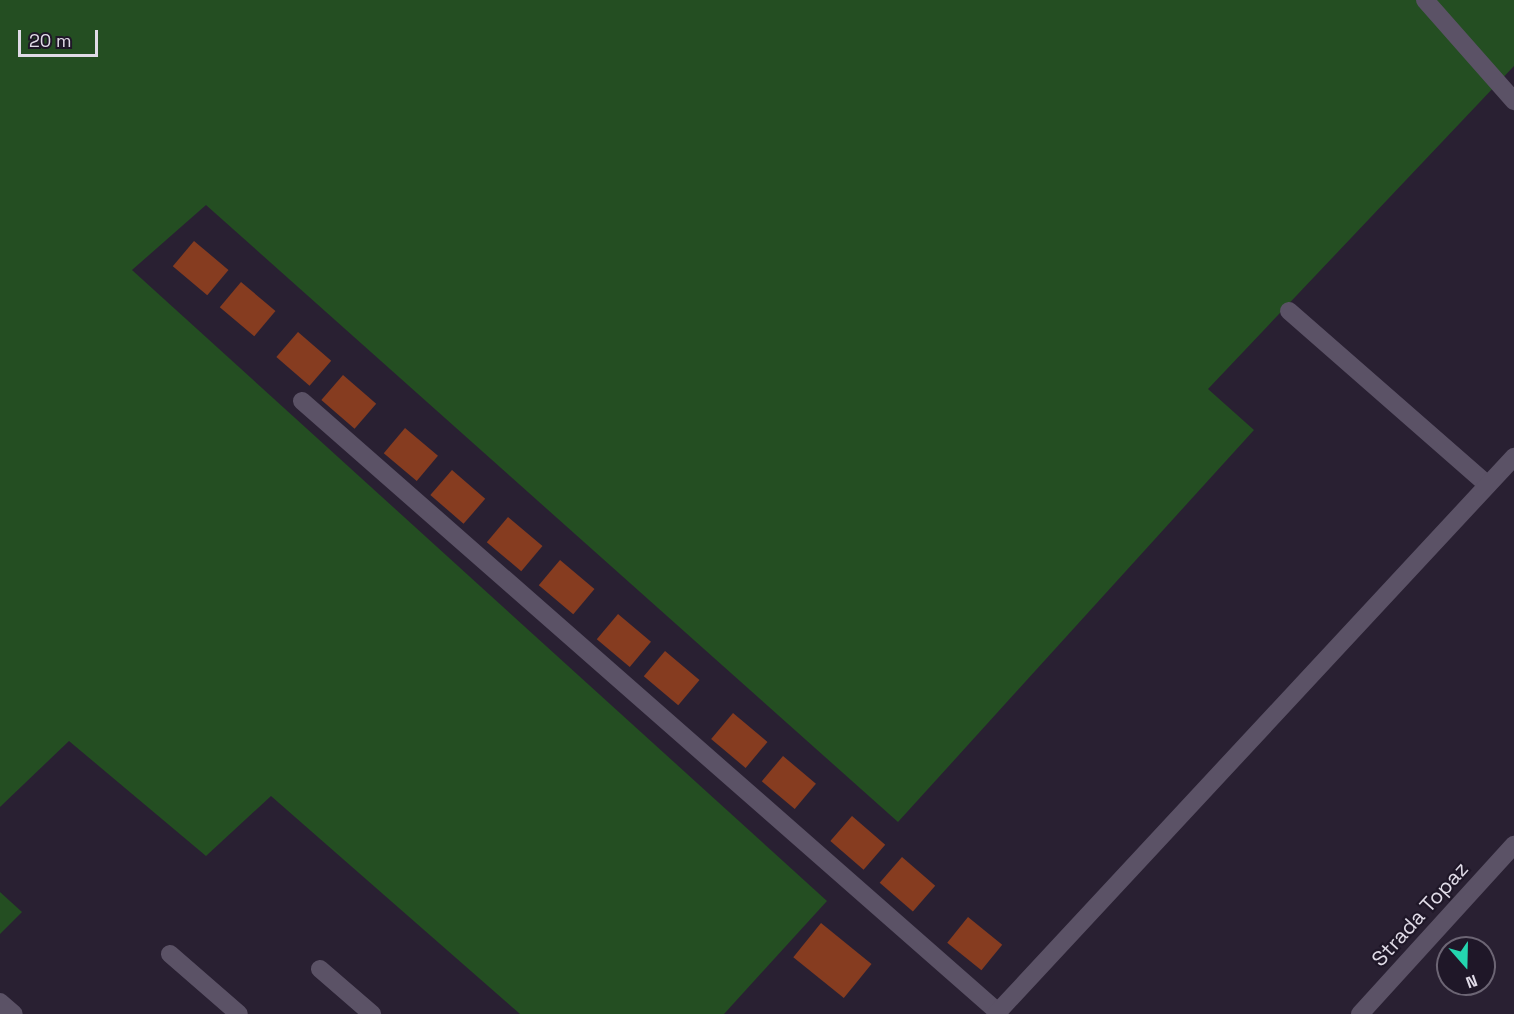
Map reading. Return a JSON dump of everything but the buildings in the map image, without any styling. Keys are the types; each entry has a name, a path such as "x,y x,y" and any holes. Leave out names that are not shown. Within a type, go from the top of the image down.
{"street":[{"path":"1425,0 1514,101"},
{"path":"1289,311 1488,485"},
{"path":"302,402 997,1013 1514,457"},
{"name":"Strada Topaz","path":"1360,1014 1514,845"},
{"path":"170,954 239,1014"},
{"path":"320,969 372,1014"},
{"path":"0,1002 14,1014"}],"green space":[{"path":"0,0 1514,0 1514,66 1208,389 1254,430 898,822 206,205 132,270 827,901 724,1014 520,1014 271,796 206,856 69,741 0,807"},
{"path":"0,892 22,912 0,934"}]}
